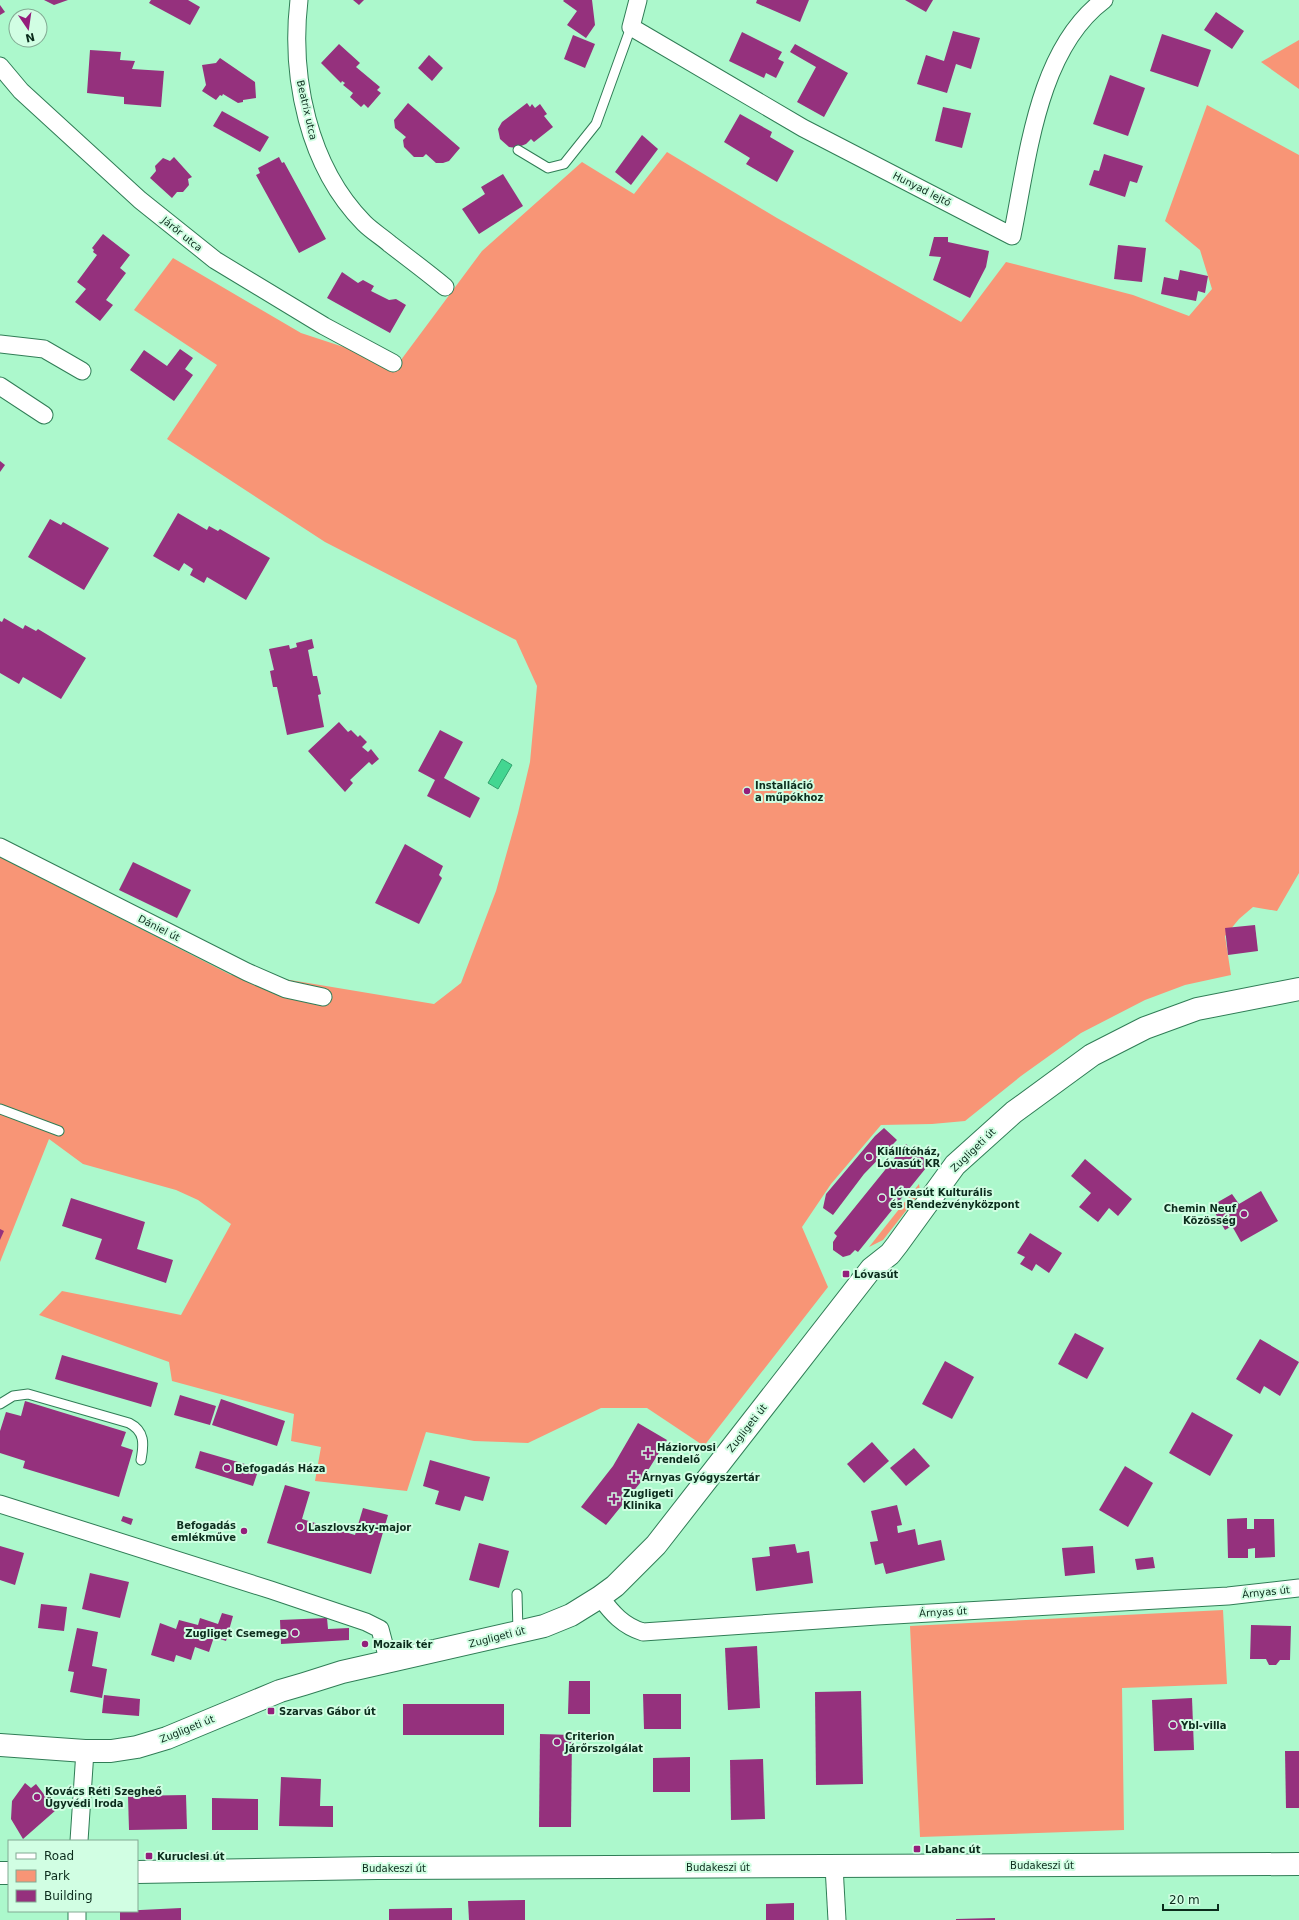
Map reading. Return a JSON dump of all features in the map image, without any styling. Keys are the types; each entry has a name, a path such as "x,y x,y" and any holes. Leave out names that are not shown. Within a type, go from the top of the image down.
{"street":[{"name":"Beatrix utca","path":"299,0 296,29 300,81 312,138 334,186 364,223 445,287"},
{"path":"631,28 638,0"},
{"name":"Hunyad lejtő","path":"631,28 803,128 1012,236 1038,110 1050,74 1058,56 1078,26 1092,9 1104,0"},
{"name":"Járőr utca","path":"0,66 21,92 140,200 216,260 324,326 393,363"},
{"path":"0,344 44,349 82,371"},
{"path":"0,386 44,415"},
{"name":"Dániel út","path":"0,847 247,972 286,989 323,997"},
{"name":"Zugligeti út","path":"0,1745 85,1751 111,1751 137,1747 167,1738 280,1691 342,1672 389,1663 518,1632 557,1621 585,1608 600,1598 632,1570 656,1545 871,1268 890,1254 902,1239 955,1165 1014,1112 1092,1055 1145,1028 1197,1009 1299,989"},
{"path":"0,1504 271,1590 366,1622 380,1629 389,1663"},
{"name":"Árnyas út","path":"600,1598 614,1615 623,1623 643,1632 892,1615 1228,1596 1299,1588"},
{"path":"79,1840 85,1751"},
{"name":"Budakeszi út","path":"138,1872 377,1868 1299,1864"},
{"path":"834,1866 837,1920"}],"lane":[{"path":"518,150 548,168 564,164 596,124 631,28"},
{"path":"0,1109 59,1130"},
{"path":"0,1404 13,1396 28,1394 129,1423 139,1430 142,1435 143,1448 141,1460"},
{"path":"517,1594 518,1632"}],"green space":[{"path":"1299,40 1299,89 1261,62"},
{"path":"1207,105 1299,155 1299,873 1277,911 1253,907 1239,919 1225,936 1231,975 1185,985 1145,1000 1081,1033 1021,1076 965,1121 932,1124 881,1125 831,1184 802,1227 828,1287 704,1446 647,1408 601,1408 528,1443 474,1441 426,1432 407,1491 315,1481 321,1447 291,1441 294,1414 172,1381 169,1362 39,1315 62,1291 181,1315 231,1224 198,1200 176,1190 83,1164 49,1139 0,1262 0,857 231,975 260,975 434,1004 461,983 496,891 518,813 530,762 537,686 516,640 325,542 167,439 217,365 134,310 173,258 301,333 371,356 392,372 482,251 582,162 634,194 667,152 777,218 961,322 1006,262 1133,295 1189,316 1212,289 1200,250 1165,221"},
{"path":"919,1184 920,1191 916,1198 883,1240 869,1247"},
{"path":"1223,1610 1227,1684 1122,1688 1124,1830 920,1837 910,1626"}],"shaded area":[{"path":"502,759 512,765 498,789 488,783"}],"building":[{"path":"44,0 68,0 54,5"},
{"path":"151,0 188,0 200,7 190,25 149,3"},
{"path":"353,0 364,0 359,5"},
{"path":"592,0 595,25 586,38 567,25 577,11 563,1"},
{"path":"757,0 809,0 800,22 756,3"},
{"path":"905,0 933,0 926,12"},
{"path":"0,5 5,12 0,15"},
{"path":"1216,12 1244,31 1232,49 1204,30"},
{"path":"953,31 980,38 971,69 956,64 947,93 917,84 926,55 944,61"},
{"path":"742,32 782,52 778,59 784,62 776,78 766,73 764,78 729,61"},
{"path":"1162,34 1211,50 1198,87 1150,71"},
{"path":"573,35 595,44 585,68 564,59"},
{"path":"339,44 360,63 356,67 380,87 377,90 381,93 368,108 364,104 361,107 350,97 353,93 343,85 345,83 342,81 341,83 321,63"},
{"path":"795,44 848,73 824,117 797,102 816,67 790,52"},
{"path":"90,50 121,52 120,60 135,61 132,69 164,71 161,107 124,104 124,97 87,93"},
{"path":"429,55 443,68 432,81 418,68"},
{"path":"220,58 255,82 256,98 243,100 243,102 238,103 223,94 216,100 202,91 206,85 202,65 216,63"},
{"path":"1110,75 1145,88 1128,136 1093,124"},
{"path":"408,103 460,148 449,161 436,163 426,154 423,157 414,157 404,147 403,140 406,137 395,128 394,120"},
{"path":"527,103 530,107 532,104 535,108 540,104 547,114 544,116 553,127 534,142 531,139 526,144 516,148 509,147 500,139 498,129 502,122"},
{"path":"943,107 971,113 962,148 935,141"},
{"path":"222,111 269,137 260,152 213,126"},
{"path":"740,114 772,132 770,137 794,151 777,182 746,164 750,158 724,142"},
{"path":"642,135 658,149 631,185 615,172"},
{"path":"1104,154 1143,166 1137,183 1130,181 1125,197 1089,185 1094,170 1099,171"},
{"path":"174,157 192,177 188,179 189,185 183,192 177,192 172,198 150,178 156,171 155,166 163,158 170,161"},
{"path":"279,157 282,163 284,162 326,239 299,253 256,175 260,173 258,168"},
{"path":"503,174 523,206 479,234 462,209 485,194 481,187"},
{"path":"103,234 130,255 120,268 126,273 106,300 113,305 100,321 75,302 86,289 77,282 97,255 93,252 94,250 92,248"},
{"path":"934,237 948,237 948,242 989,251 986,267 970,298 933,280 941,257 929,256"},
{"path":"1118,245 1146,248 1142,282 1114,279"},
{"path":"1180,270 1208,276 1205,293 1198,291 1196,301 1161,294 1164,277 1178,280"},
{"path":"342,272 358,283 363,280 374,286 371,291 389,300 396,299 406,305 390,333 327,298"},
{"path":"180,349 193,358 185,369 193,375 174,401 130,370 144,350 167,366"},
{"path":"0,461 5,465 0,472"},
{"path":"178,513 207,530 209,526 218,531 220,529 270,558 246,600 207,577 204,583 190,575 193,569 184,563 179,571 153,556"},
{"path":"50,519 61,525 63,522 109,548 84,590 28,557"},
{"path":"4,618 23,629 25,625 36,631 38,629 86,658 61,699 23,677 19,684 0,673 0,621 2,622"},
{"path":"312,639 314,648 308,650 313,676 317,676 321,694 318,695 324,727 287,735 277,687 273,687 270,671 274,670 269,649 289,645 290,649 297,647 296,643"},
{"path":"339,722 348,732 351,730 358,737 360,735 367,742 362,747 368,752 371,749 379,759 372,765 369,762 350,780 353,783 345,792 308,751"},
{"path":"440,730 463,742 444,778 480,798 470,818 427,796 435,780 418,771"},
{"path":"405,844 443,866 439,875 442,878 419,924 375,903"},
{"path":"133,862 191,890 177,918 119,890"},
{"path":"1255,925 1258,951 1228,955 1225,928"},
{"name":"Kiállítóház, Lóvasút KR","path":"884,1128 897,1140 864,1174 833,1215 823,1208 826,1194 875,1136"},
{"name":"Lóvasút Kulturális és Rendezvényközpont","path":"906,1144 930,1163 858,1252 855,1250 850,1255 843,1257 833,1250 833,1242 837,1236 834,1233"},
{"path":"1085,1159 1132,1199 1118,1216 1109,1208 1098,1222 1079,1207 1091,1193 1071,1176"},
{"name":"Chemin Neuf Közösség","path":"1261,1191 1278,1221 1241,1242 1232,1226 1225,1230 1211,1206 1232,1194 1239,1204"},
{"path":"71,1198 145,1222 137,1249 173,1260 166,1283 95,1259 102,1239 62,1226"},
{"path":"0,1229 4,1231 0,1240"},
{"path":"1030,1233 1062,1253 1049,1273 1036,1264 1032,1271 1020,1264 1025,1257 1017,1253"},
{"path":"1075,1333 1104,1348 1087,1379 1058,1364"},
{"path":"1260,1339 1299,1362 1280,1396 1264,1386 1260,1394 1236,1379"},
{"path":"62,1355 158,1383 151,1407 55,1379"},
{"path":"945,1361 974,1377 952,1419 922,1404"},
{"path":"180,1395 216,1406 210,1425 174,1415"},
{"path":"221,1399 285,1421 277,1446 212,1425"},
{"path":"25,1401 126,1432 121,1446 133,1450 119,1497 23,1468 25,1461 0,1453 0,1431 6,1412 21,1416"},
{"path":"1192,1412 1233,1435 1210,1476 1169,1453"},
{"path":"638,1423 667,1440 640,1483 606,1525 581,1507 613,1466"},
{"path":"872,1442 889,1461 864,1483 847,1464"},
{"path":"914,1448 930,1466 906,1486 890,1468"},
{"name":"Befogadás Háza","path":"200,1451 259,1468 253,1486 195,1468"},
{"path":"430,1460 490,1477 483,1501 465,1496 460,1511 435,1504 439,1491 423,1486"},
{"path":"1125,1466 1153,1483 1128,1527 1099,1510"},
{"name":"Laszlovszky-major","path":"285,1485 310,1492 302,1519 355,1535 363,1508 388,1515 371,1574 267,1543"},
{"path":"897,1505 902,1525 897,1526 898,1533 915,1529 918,1545 941,1540 945,1560 886,1574 883,1563 875,1565 870,1542 878,1541 871,1511"},
{"path":"123,1516 133,1519 131,1525 121,1521"},
{"path":"1247,1518 1247,1529 1254,1529 1254,1519 1274,1519 1275,1557 1255,1558 1255,1548 1248,1549 1248,1558 1228,1558 1227,1519"},
{"path":"479,1543 509,1551 499,1588 469,1580"},
{"path":"795,1544 797,1553 809,1551 813,1583 756,1591 752,1558 770,1556 769,1547"},
{"path":"0,1546 24,1553 15,1585 0,1580"},
{"path":"1093,1546 1095,1573 1065,1576 1062,1548"},
{"path":"1153,1557 1155,1568 1137,1570 1135,1559"},
{"path":"90,1573 129,1582 120,1618 82,1609"},
{"path":"41,1604 67,1607 64,1631 38,1628"},
{"path":"222,1613 233,1616 226,1641 214,1637 209,1652 195,1647 191,1660 176,1655 174,1662 151,1655 160,1623 176,1629 179,1620 198,1625 200,1618 218,1624"},
{"path":"327,1618 328,1629 349,1628 349,1640 281,1644 280,1620"},
{"path":"1251,1625 1291,1626 1290,1660 1280,1660 1276,1665 1269,1665 1266,1659 1250,1659"},
{"path":"77,1628 98,1632 92,1666 107,1669 102,1698 70,1692 74,1672 68,1671"},
{"path":"757,1646 760,1708 728,1710 725,1648"},
{"path":"569,1681 590,1681 590,1714 568,1714"},
{"path":"861,1691 863,1784 816,1785 815,1692"},
{"path":"643,1694 681,1694 681,1729 644,1729"},
{"path":"104,1695 140,1699 139,1716 102,1713"},
{"name":"Ybl-villa","path":"1192,1698 1194,1750 1154,1751 1152,1700"},
{"path":"403,1704 504,1704 504,1735 403,1735"},
{"path":"540,1734 572,1735 571,1827 539,1827"},
{"path":"1285,1751 1299,1751 1299,1808 1286,1808"},
{"path":"690,1757 690,1792 653,1792 653,1758"},
{"path":"763,1759 765,1819 731,1820 730,1760"},
{"path":"281,1777 321,1779 320,1806 333,1806 333,1827 279,1826"},
{"path":"25,1783 31,1788 36,1784 56,1810 23,1839 11,1819 12,1801"},
{"path":"186,1795 187,1829 129,1830 128,1796"},
{"path":"212,1798 258,1799 258,1830 212,1830"},
{"path":"525,1900 525,1920 469,1920 468,1901"},
{"path":"794,1903 794,1920 766,1920 766,1904"},
{"path":"181,1908 181,1920 120,1920 120,1912 138,1912 138,1910"},
{"path":"452,1908 452,1920 389,1920 389,1909"},
{"path":"995,1918 995,1920 956,1920 956,1919"}],"place":[{"name":"Installáció a műpókhoz","path":"747,791"},
{"name":"Kiállítóház, Lóvasút KR","path":"869,1157"},
{"name":"Lóvasút Kulturális és Rendezvényközpont","path":"882,1198"},
{"name":"Chemin Neuf Közösség","path":"1244,1214"},
{"name":"Lóvasút","path":"846,1274"},
{"name":"Háziorvosi rendelő","path":"648,1453"},
{"name":"Befogadás Háza","path":"227,1468"},
{"name":"Árnyas Gyógyszertár","path":"634,1477"},
{"name":"Zugligeti Klinika","path":"614,1499"},
{"name":"Laszlovszky-major","path":"300,1527"},
{"name":"Befogadás emlékműve","path":"244,1531"},
{"name":"Zugliget Csemege","path":"295,1633"},
{"name":"Mozaik tér","path":"365,1644"},
{"name":"Szarvas Gábor út","path":"271,1711"},
{"name":"Ybl-villa","path":"1173,1725"},
{"name":"Criterion Járőrszolgálat","path":"557,1742"},
{"name":"Kovács Réti Szegheő Ügyvédi Iroda","path":"37,1797"},
{"name":"Labanc út","path":"917,1849"},
{"name":"Kuruclesi út","path":"149,1856"}]}
